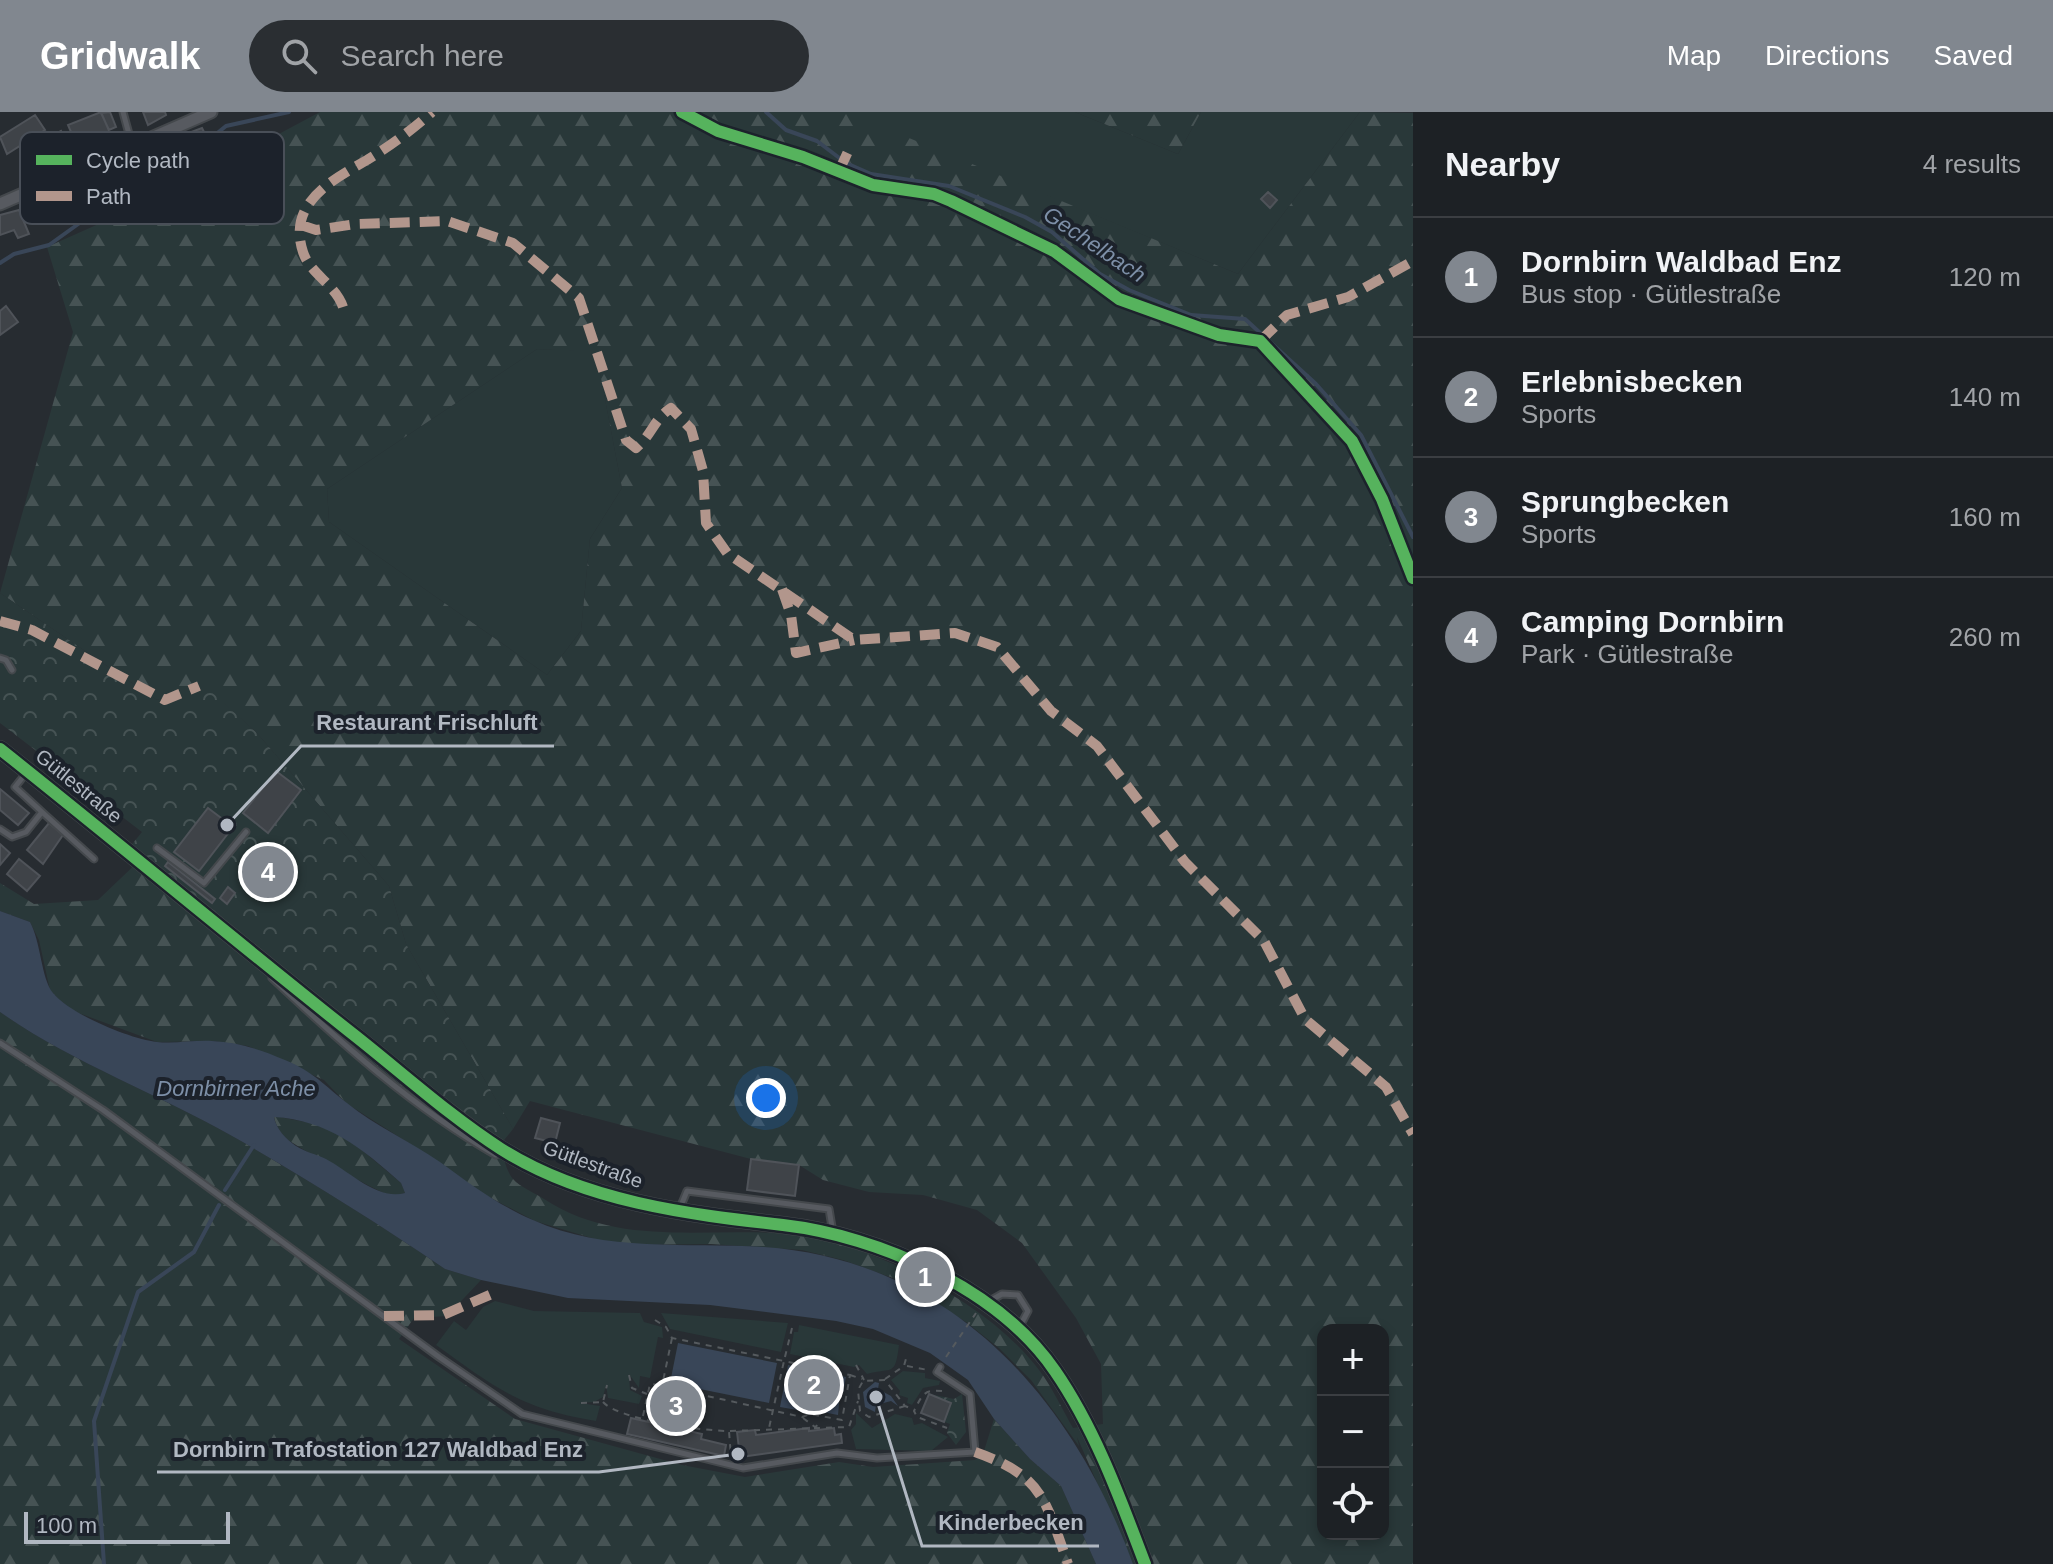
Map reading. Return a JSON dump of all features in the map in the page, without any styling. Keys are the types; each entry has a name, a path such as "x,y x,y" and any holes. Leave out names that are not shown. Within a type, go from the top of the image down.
{"street":[{"path":"166,132 211,112"},
{"path":"682,112 718,131 803,157 873,185 934,194 1054,251 1119,299 1219,335 1260,341 1352,441 1382,499 1413,578"},
{"path":"0,204 20,195"},
{"name":"Gütlestraße","path":"0,749 276,973 502,1149 587,1187 678,1212 833,1233 920,1265 986,1304 1054,1368 1066,1387 1094,1440 1145,1564"}],"lane":[{"path":"123,112 129,132"},
{"path":"0,658 6,660 12,670"},
{"path":"28,771 15,787 94,859"},
{"path":"0,829 12,837 26,832 42,812"},
{"path":"157,848 204,883 246,832"},
{"path":"0,1043 103,1110 439,1357 522,1414 743,1468 837,1453 877,1458 975,1452 970,1394 937,1372 940,1367"},
{"path":"678,1212 687,1191 829,1209 833,1233"},
{"path":"986,1304 1002,1294 1018,1295 1028,1311 1017,1330"}],"path":[{"path":"940,1367 975,1315"},
{"path":"655,1320 666,1327 672,1338 662,1386"},
{"path":"769,1428 792,1328"},
{"path":"672,1338 864,1380 885,1380 904,1366 907,1355"},
{"path":"856,1365 864,1380"},
{"path":"904,1366 926,1370"},
{"path":"629,1375 632,1388 648,1395"},
{"path":"842,1420 850,1375"},
{"path":"864,1380 858,1390 860,1411 875,1418 905,1406"},
{"path":"885,1380 905,1406 915,1410"},
{"path":"643,1417 650,1384 773,1409 802,1417 815,1427"},
{"path":"603,1402 607,1385"},
{"path":"942,1391 929,1389 923,1393 915,1410 917,1417 947,1428"},
{"path":"603,1402 607,1407 702,1431 729,1431 849,1427 858,1401"},
{"path":"581,1403 603,1402"},
{"path":"802,1417 810,1414 852,1423"},
{"path":"815,1427 819,1424"},
{"path":"729,1431 731,1466"}],"green space":[{"path":"320,112 846,112 1238,274 1360,112 1413,113 1413,1564 1133,1564 1077,1437 1079,1446 1031,1380 999,1348 966,1322 893,1278 843,1260 802,1250 711,1244 615,1245 535,1221 472,1188 440,1163 346,1103 324,1080 248,1046 213,1041 157,1042 68,1009 50,990 39,940 30,922 0,911 0,883 34,904 98,900 142,858 500,1145 511,1176 544,1199 580,1217 617,1227 655,1232 771,1233 810,1237 873,1256 926,1280 1000,1329 1039,1370 1073,1428 1103,1424 1101,1364 1076,1318 1022,1243 977,1210 923,1195 869,1192 823,1180 799,1165 751,1159 530,1101 513,1129 406,944 389,886 256,732 201,683 157,700 0,593 73,332 47,247 99,224 284,224 282,132","holes":["537,349 596,352 622,488 590,539 581,631 547,675 329,522 327,489"]},
{"path":"843,112 1075,112 1178,154 1201,112 1360,112 1238,274"},
{"path":"1075,112 1201,112 1178,154"},
{"path":"537,349 596,351 622,488 590,539 581,631 547,675 329,522 327,489"},
{"path":"0,593 157,700 201,682 256,732 389,886 406,944 513,1129 500,1145 129,848 142,832 0,723"},
{"path":"0,1012 85,1062 203,1120 259,1152 340,1200 445,1269 481,1280 447,1316 414,1318 399,1339 515,1419 682,1465 745,1477 839,1462 873,1467 975,1460 984,1451 994,1419 1030,1459 1061,1486 1096,1564 0,1564"},
{"path":"274,1116 326,1126 345,1136 401,1183 405,1193 387,1194 303,1150 284,1136"},
{"path":"495,1301 534,1311 640,1313 644,1322 662,1327 663,1338 658,1337 650,1378 640,1376 639,1388 629,1374 630,1390 642,1396 639,1404 608,1398 606,1385 603,1397 594,1402 580,1403 600,1406 596,1421 548,1410 510,1395 436,1345 454,1321 466,1330 483,1307"},
{"path":"661,1313 788,1323 781,1352 670,1329"},
{"path":"799,1325 899,1345 896,1362 891,1369 867,1374 859,1365 854,1367 790,1354 794,1332 798,1332"},
{"path":"903,1371 925,1373 925,1378 940,1381 939,1385 923,1388 912,1405 907,1403 908,1398 899,1395 900,1391 891,1380"},
{"path":"929,1394 954,1399 962,1394 966,1432 956,1445 947,1433 950,1424 921,1413"},
{"path":"856,1413 872,1428 895,1414 912,1418 914,1425 922,1423 948,1437 931,1451 856,1449 851,1430 856,1424"}],"water":[{"name":"Dornbirner Ache","path":"0,911 30,922 49,986 61,1001 73,1009 117,1031 145,1040 231,1043 259,1050 295,1065 369,1119 429,1154 496,1201 533,1220 561,1230 618,1242 764,1247 831,1258 892,1279 947,1309 996,1348 1039,1394 1076,1446 1107,1503 1133,1564 1096,1564 1061,1486 1030,1459 994,1419 968,1380 930,1353 873,1329 836,1321 710,1305 568,1298 481,1280 445,1269 340,1200 259,1152 203,1120 85,1062 0,1012","holes":["274,1117 293,1119 343,1138 401,1183 405,1193 384,1193 374,1189 326,1159 296,1146 282,1133"]},
{"path":"678,1343 777,1363 769,1403 670,1383"},
{"path":"788,1365 846,1377 843,1393 840,1393 838,1415 802,1408 805,1396 801,1395 797,1410 780,1407"},
{"path":"875,1382 879,1383 878,1389 891,1396 898,1406 891,1401 876,1405 875,1412 865,1407 863,1392"}],"building":[{"path":"101,112 110,132 71,132 68,125"},
{"path":"110,112 116,127 109,130 101,113"},
{"path":"143,112 165,112 166,115 148,125"},
{"path":"35,115 45,130 20,132 20,146 7,154 0,137"},
{"path":"1268,192 1277,200 1270,208 1261,199"},
{"path":"19,210 20,224 25,224 29,234 18,238 14,230 0,235 0,215"},
{"path":"6,306 18,322 0,335 0,311"},
{"path":"276,771 301,790 268,833 243,813"},
{"path":"0,789 29,813 18,825 0,810"},
{"path":"208,808 233,827 199,871 174,852"},
{"path":"49,823 63,835 43,864 27,850"},
{"path":"0,844 10,853 0,865"},
{"path":"19,859 40,876 27,891 7,874"},
{"path":"168,862 215,899 212,903 165,866"},
{"path":"228,887 235,893 227,904 220,898"},
{"path":"541,1118 560,1123 555,1143 535,1138"},
{"path":"751,1159 799,1165 795,1196 747,1190"},
{"path":"929,1394 951,1403 944,1422 921,1413"},
{"path":"631,1418 702,1434 701,1439 726,1445 724,1456 627,1434"},
{"path":"809,1428 809,1431 834,1428 835,1435 841,1434 842,1443 740,1457 737,1432 755,1430 756,1435"}],"waterway":[{"name":"Gechelbach","path":"219,132 226,126 289,112"},
{"name":"Gechelbach","path":"766,112 786,130 817,141 846,163 871,174 949,186 1025,217 1052,232 1100,274 1129,290 1191,315 1245,319 1316,384 1361,435 1413,537"},
{"name":"Gechelbach","path":"0,263 14,254 49,245 78,224"},
{"path":"225,1190 254,1145"},
{"path":"104,1564 94,1421 138,1292 194,1252 219,1205"}],"marked path":[{"path":"343,307 335,292 306,260 300,235 301,220 307,207 327,185 392,143 432,112"},
{"path":"839,171 851,145"},
{"path":"301,225 316,230 356,224 447,221 513,243 579,298 626,440 636,448 671,408 691,429 703,471 706,523 727,553 854,640 955,633 997,647 1051,711 1097,746 1185,862 1264,941 1305,1019 1386,1087 1413,1134"},
{"path":"1260,341 1287,315 1348,297 1413,261"},
{"path":"782,589 791,615 796,653 854,640"},
{"path":"0,621 32,630 165,700 199,686"},
{"path":"384,1316 443,1315 494,1293"},
{"path":"975,1452 1015,1470 1038,1493 1053,1522 1068,1564"}],"cycle path":[{"path":"682,112 718,131 803,157 873,185 934,194 1054,251 1119,299 1219,335 1260,341 1352,441 1382,499 1413,578"},
{"path":"0,749 443,1107 481,1136 533,1167 567,1182 638,1203 820,1231 858,1241 934,1271 970,1292 1002,1315 1031,1342 1055,1371 1106,1464 1145,1564"}],"place":[{"name":"Restaurant Frischluft","path":"227,825"},
{"name":"Camping Dornbirn","path":"268,872"},
{"name":"Dornbirn Waldbad Enz","path":"925,1277"},
{"name":"Erlebnisbecken","path":"814,1385"},
{"name":"Kinderbecken","path":"876,1397"},
{"name":"Sprungbecken","path":"676,1406"},
{"name":"Dornbirn Trafostation 127 Waldbad Enz","path":"738,1454"}]}
